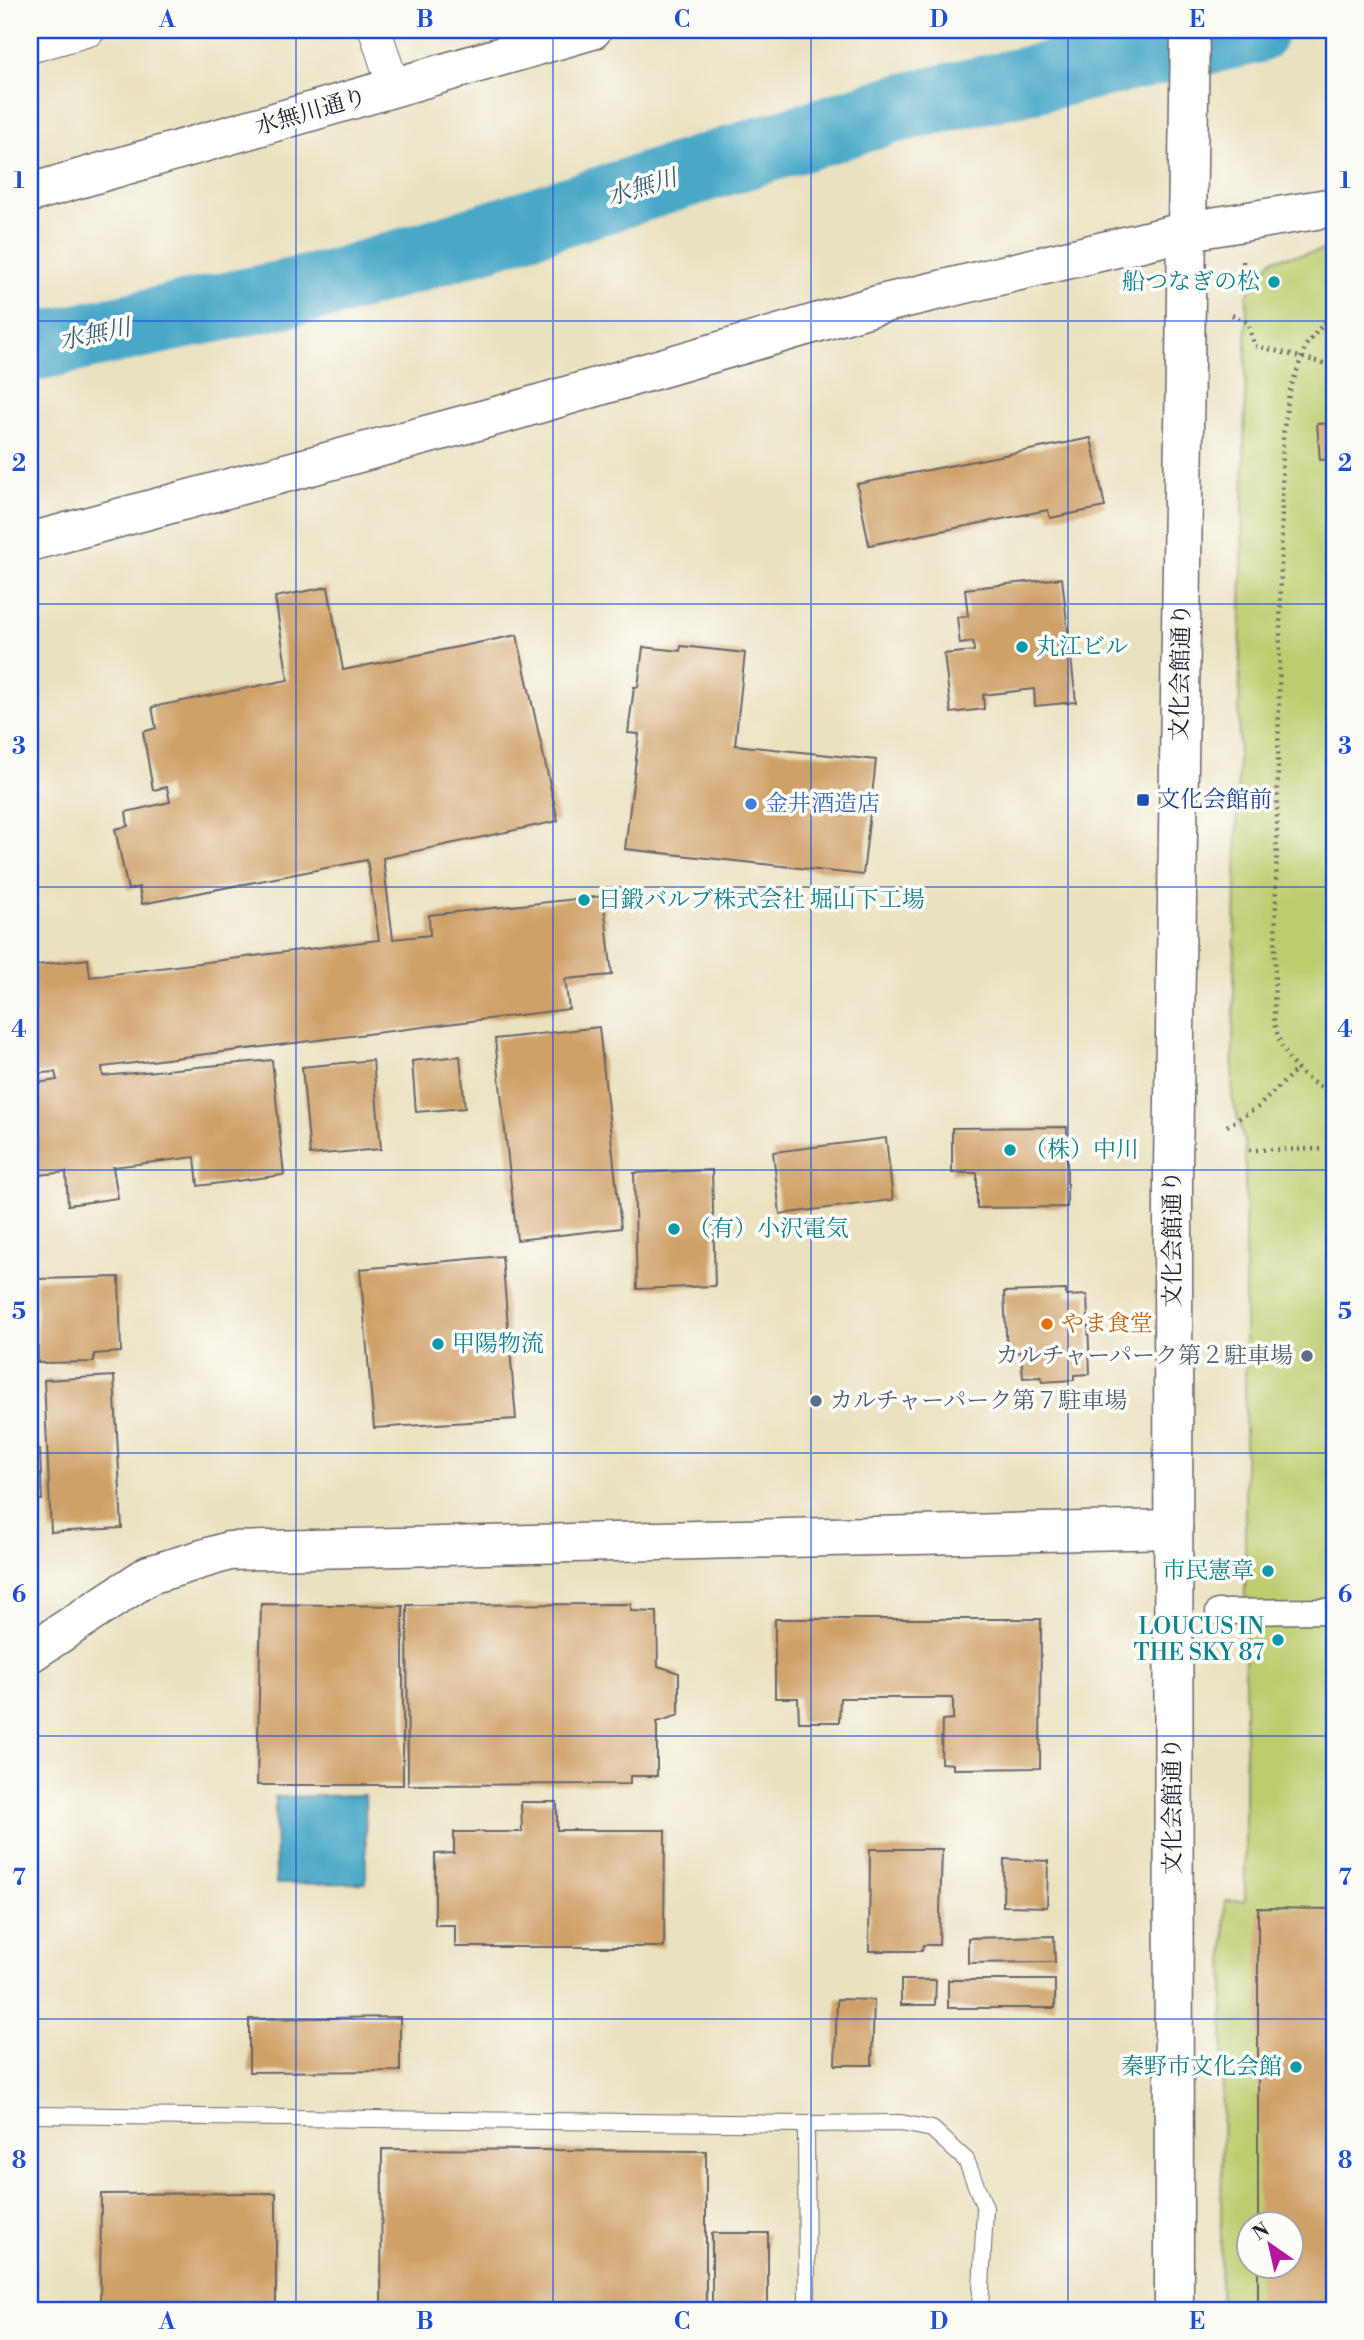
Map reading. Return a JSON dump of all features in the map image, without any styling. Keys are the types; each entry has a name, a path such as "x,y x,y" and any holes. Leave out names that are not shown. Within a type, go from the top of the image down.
{"street":[{"path":"30,47 89,30"},
{"path":"375,30 394,88"},
{"name":"水無川通り","path":"30,193 592,30"},
{"name":"文化会館通り","path":"1174,2310 1173,1167 1190,30"},
{"path":"30,542 512,412 881,304 1188,231 1334,207"},
{"path":"30,1653 149,1575 229,1551 1173,1529"},
{"path":"1218,1612 1334,1611"}],"lane":[{"path":"30,2115 901,2123 932,2129 966,2160 985,2208 980,2310"},
{"path":"806,2124 807,2310"}],"path":[{"path":"1243,257 1244,274"},
{"path":"1334,311 1306,345 1289,393 1283,435 1274,1022 1280,1047 1296,1070 1318,1087 1334,1092"},
{"path":"1232,315 1247,322 1255,346 1332,366 1334,398"},
{"path":"1227,1126 1258,1107 1296,1070"},
{"path":"1249,1150 1334,1149"}],"green space":[{"path":"1334,249 1334,2310 1220,2310 1225,1901 1245,1901 1245,1145 1232,1097 1247,295 1273,259"}],"water":[{"path":"365,1795 366,1883 276,1884 275,1797"}],"building":[{"path":"1334,423 1334,459 1320,460 1317,424"},
{"path":"1091,438 1105,507 1050,518 1048,510 869,545 857,484"},
{"name":"丸江ビル","path":"1062,578 1076,702 1035,706 1034,689 983,695 984,709 951,713 944,654 974,651 973,642 960,644 957,617 968,616 965,589"},
{"name":"日鍛バルブ株式会社 堀山下工場","path":"328,587 343,670 517,635 558,821 383,858 393,939 430,935 429,915 603,896 612,975 565,979 569,1009 102,1067 103,1076 272,1060 284,1175 198,1186 195,1157 113,1167 118,1198 68,1205 66,1172 30,1176 30,1084 57,1080 55,1072 30,1074 30,966 88,959 90,977 379,940 367,860 142,904 139,887 128,890 115,829 128,826 126,812 170,802 167,787 153,790 143,732 156,728 152,707 288,680 275,597"},
{"name":"金井酒造店","path":"681,646 745,653 735,745 876,760 863,875 625,849 639,734 628,733 643,647 680,651"},
{"path":"599,1027 621,1228 517,1240 495,1039"},
{"path":"460,1056 465,1108 416,1112 412,1061"},
{"path":"373,1060 381,1149 310,1155 302,1067"},
{"name":"（株）中川","path":"1067,1127 1067,1207 977,1208 977,1173 952,1173 952,1128"},
{"path":"886,1138 893,1200 780,1214 773,1152"},
{"name":"（有）小沢電気","path":"712,1170 715,1286 637,1289 634,1173"},
{"name":"甲陽物流","path":"502,1256 516,1419 374,1428 360,1269"},
{"path":"119,1277 121,1352 94,1354 94,1362 38,1363 36,1279"},
{"name":"やま食堂","path":"1066,1290 1066,1296 1087,1295 1090,1374 1074,1375 1074,1380 1042,1382 1041,1377 1023,1378 1021,1352 1007,1353 1004,1292"},
{"path":"114,1376 122,1528 51,1532 44,1380"},
{"path":"30,1449 40,1449 42,1500 30,1500"},
{"path":"261,1604 403,1606 403,1785 257,1785"},
{"path":"631,1604 631,1611 657,1612 658,1666 679,1673 679,1715 657,1722 657,1776 630,1776 630,1784 408,1785 407,1605"},
{"path":"775,1619 1041,1619 1040,1768 953,1769 953,1764 941,1763 942,1720 953,1719 953,1698 840,1698 839,1722 799,1722 798,1698 775,1698"},
{"path":"521,1802 557,1802 557,1830 665,1830 664,1947 455,1947 455,1925 435,1925 435,1854 454,1853 454,1832 522,1832"},
{"path":"870,1849 942,1849 939,1945 923,1945 922,1951 869,1951"},
{"path":"1004,1859 1048,1861 1047,1907 1003,1906"},
{"name":"秦野市文化会館","path":"1258,1908 1334,1909 1334,2310 1258,2310 1258,2280 1304,2280 1304,2210 1258,2210"},
{"path":"1054,1936 1055,1962 968,1963 968,1938"},
{"path":"901,1980 936,1980 935,2005 901,2005"},
{"path":"948,1980 1055,1980 1055,2008 948,2008"},
{"path":"837,1999 874,2000 872,2065 835,2065"},
{"path":"400,2017 400,2071 249,2072 249,2019"},
{"path":"382,2149 706,2151 706,2310 381,2310"},
{"path":"276,2193 276,2310 100,2310 101,2194"},
{"path":"712,2233 768,2233 768,2310 712,2310"}],"waterway":[{"name":"水無川","path":"30,348 340,282 891,110 1255,30"}],"place":[{"name":"船つなぎの松","path":"1274,282"},
{"name":"丸江ビル","path":"1022,647"},
{"name":"文化会館前","path":"1143,800"},
{"name":"金井酒造店","path":"751,804"},
{"name":"日鍛バルブ株式会社 堀山下工場","path":"584,900"},
{"name":"（株）中川","path":"1010,1150"},
{"name":"（有）小沢電気","path":"674,1229"},
{"name":"やま食堂","path":"1047,1324"},
{"name":"甲陽物流","path":"438,1344"},
{"name":"カルチャーパーク第２駐車場","path":"1307,1356"},
{"name":"カルチャーパーク第７駐車場","path":"816,1401"},
{"name":"市民憲章","path":"1268,1571"},
{"name":"LOUCUS IN THE SKY 87","path":"1278,1640"},
{"name":"秦野市文化会館","path":"1296,2067"}]}
